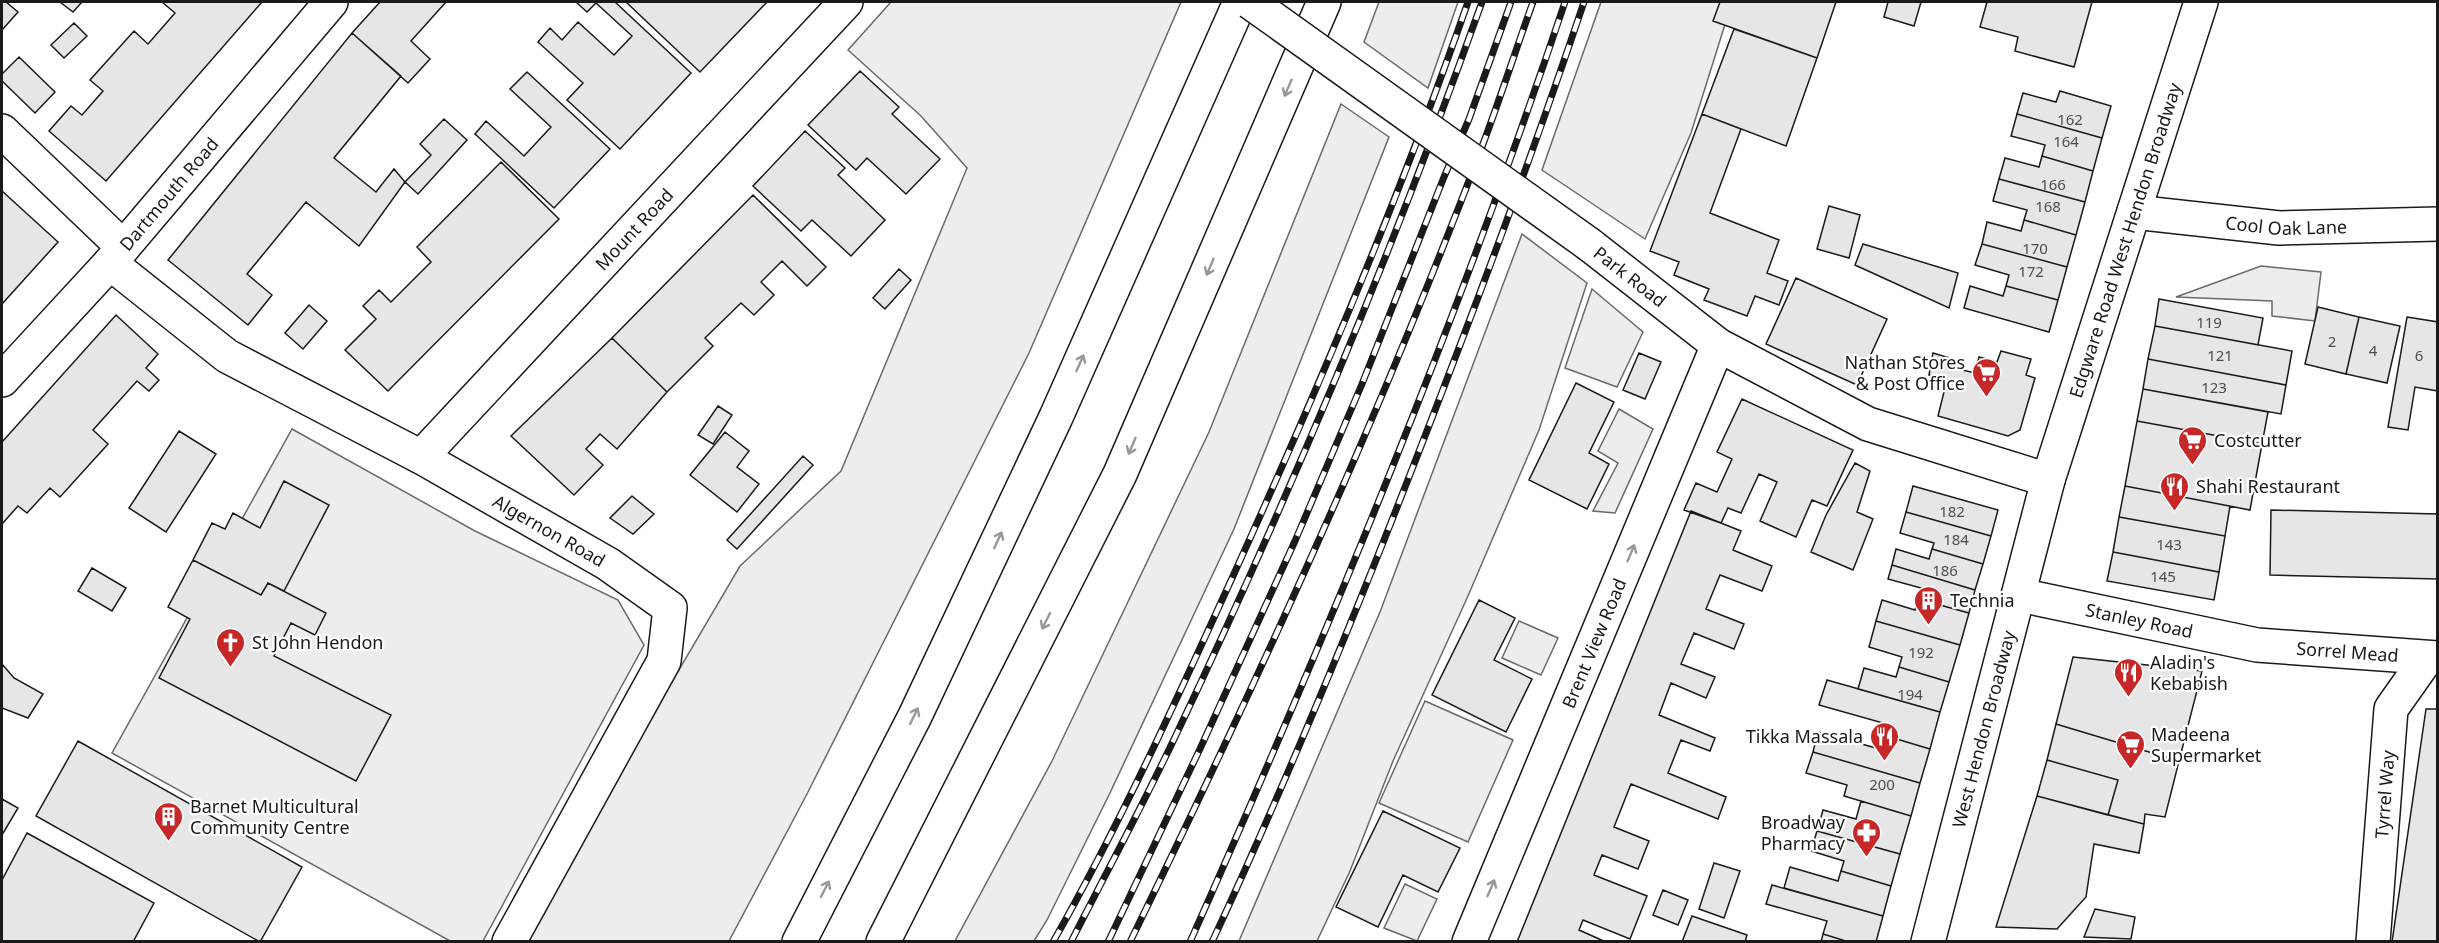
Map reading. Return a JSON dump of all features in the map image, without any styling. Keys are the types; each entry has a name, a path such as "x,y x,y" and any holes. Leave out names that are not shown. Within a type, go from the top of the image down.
{"main road":[{"name":"Dartmouth Road","path":"2,380 116,255 331,2"},
{"name":"Mount Road","path":"421,457 846,2"},
{"path":"799,942 915,716 1056,417 1240,2"},
{"name":"Park Road","path":"1250,2 1590,245 1718,345 1868,424 2048,480"},
{"path":"883,942 1120,474 1324,2"},
{"name":"Edgware Road West Hendon Broadway","path":"2048,480 2201,2"},
{"name":"Algernon Road","path":"2,131 116,255 227,356 421,457 608,564 670,608 664,660 509,942"},
{"name":"Cool Oak Lane","path":"2134,212 2279,228 2438,224"},
{"name":"Brent View Road","path":"1469,942 1718,345"},
{"name":"West Hendon Broadway","path":"1928,942 2048,480"},
{"name":"Stanley Road","path":"2020,594 2257,645"},
{"name":"Sorrel Mead","path":"2257,645 2432,658"},
{"name":"Tyrrel Way","path":"2373,942 2391,709 2432,658"}],"shaded area":[{"path":"891,2 1181,2 1029,353 807,794 729,941 526,942 606,794 740,566 841,471 967,168 921,116 848,50"},
{"path":"1379,2 1458,2 1428,88 1364,42"},
{"path":"1601,2 1732,2 1691,133 1645,239 1542,170"},
{"path":"1341,104 1389,137 1234,529 1109,795 1047,920 1034,941 955,941 1052,761 1209,432"},
{"path":"1522,234 1587,283 1539,430 1468,596 1393,761 1350,871 1317,941 1239,941 1380,612"},
{"path":"2261,266 2321,272 2315,321 2272,316 2272,301 2176,297"},
{"path":"1592,289 1643,332 1617,387 1565,368"},
{"path":"1619,409 1653,429 1615,513 1593,511 1618,463 1598,451"},
{"path":"292,429 475,531 618,600 644,645 483,941 450,941 112,753"},
{"path":"1519,621 1558,638 1541,675 1502,658"},
{"path":"1425,701 1513,740 1468,842 1379,803"},
{"path":"1405,884 1437,899 1417,941 1384,928"}],"building":[{"path":"2,2 6,2 18,12 2,30"},
{"path":"60,2 82,2 73,12"},
{"path":"162,2 262,2 106,181 49,131 71,106 82,115 103,91 90,80 134,31 148,44 175,13"},
{"path":"380,2 446,2 411,41 430,59 408,83 352,33"},
{"path":"576,2 615,2 691,73 620,149 567,100 583,83 538,42 550,28 562,40 578,22 614,55 632,36 596,3 587,12"},
{"path":"626,2 767,2 700,72"},
{"path":"1720,2 1836,2 1817,58 1713,21"},
{"path":"1888,2 1921,2 1914,26 1884,17"},
{"path":"1987,2 2092,2 2074,67 2015,51 2018,37 1980,27"},
{"path":"74,23 87,36 64,58 51,45"},
{"path":"1734,29 1817,58 1786,146 1702,114"},
{"path":"352,33 401,76 334,158 376,192 394,169 405,182 359,246 306,202 247,274 272,295 248,325 168,260"},
{"path":"19,57 55,92 35,113 2,81 2,74"},
{"path":"860,71 899,107 892,114 940,159 906,194 867,158 856,170 808,125"},
{"path":"527,72 610,149 554,208 475,134 486,121 524,156 551,127 510,89"},
{"path":"2060,91 2111,106 2102,138 2017,114 2023,93 2056,102"},
{"path":"1702,114 1741,129 1710,213 1779,240 1767,273 1788,281 1779,305 1755,296 1747,316 1704,300 1709,289 1674,275 1679,262 1650,251"},
{"path":"2017,114 2102,138 2093,171 2042,156 2045,145 2011,136"},
{"path":"444,119 467,140 418,194 405,182 431,155 420,144"},
{"path":"805,131 845,168 838,175 885,220 851,256 812,220 801,231 753,186"},
{"path":"2042,156 2093,171 2085,202 1999,179 2005,158 2039,167"},
{"path":"501,162 559,219 388,391 345,350 376,319 363,306 379,290 391,302 431,262 417,247"},
{"path":"1999,179 2085,202 2076,235 2024,220 2027,210 1993,201"},
{"path":"2,191 58,242 2,304"},
{"path":"753,195 826,267 807,286 782,261 761,282 774,295 754,315 741,303 705,338 713,346 667,392 612,338"},
{"path":"1829,206 1860,215 1849,258 1817,249"},
{"path":"2024,220 2076,235 2067,267 1982,244 1987,222 2021,231"},
{"path":"1863,244 1958,273 1949,308 1855,265"},
{"path":"1982,244 2067,267 2058,300 2006,286 2009,275 1975,265"},
{"path":"899,269 911,280 885,309 873,298"},
{"path":"1796,278 1887,319 1857,385 1766,344"},
{"path":"1970,286 2003,296 2006,286 2058,300 2049,332 1964,308"},
{"path":"2159,299 2263,318 2258,345 2155,326"},
{"path":"309,305 327,321 303,349 285,333"},
{"path":"2318,307 2359,317 2346,374 2305,364"},
{"path":"116,315 158,354 146,368 159,380 149,391 137,381 93,430 108,444 60,497 50,488 27,513 18,506 2,524 2,442"},
{"path":"2359,317 2400,326 2387,383 2346,374"},
{"path":"2407,317 2438,322 2438,391 2415,387 2408,430 2388,427"},
{"path":"2155,326 2292,351 2286,385 2148,359"},
{"path":"612,338 667,392 617,449 600,434 586,449 603,465 574,495 511,436"},
{"name":"Nathan Stores & Post Office","path":"2001,351 2031,359 2026,375 2035,378 2020,430 2008,436 1938,416 1947,380 1929,375 1933,353 1953,359 1954,368 1975,373 1979,357 1997,362"},
{"path":"1639,353 1661,362 1645,399 1623,390"},
{"path":"2148,359 2286,385 2281,414 2143,389"},
{"path":"1576,383 1614,402 1589,453 1609,464 1587,509 1529,480"},
{"path":"2143,389 2268,412 2262,444 2137,421"},
{"path":"1742,399 1853,450 1827,506 1812,500 1796,537 1760,521 1777,482 1759,474 1741,513 1728,508 1721,523 1684,510 1696,483 1717,492 1732,459 1717,452"},
{"path":"718,406 732,415 713,444 698,435"},
{"name":"Costcutter","path":"2137,421 2262,444 2250,510 2125,486"},
{"path":"179,431 216,454 166,532 129,508"},
{"path":"725,432 749,451 737,467 759,484 737,512 690,475"},
{"path":"803,456 813,465 737,549 727,540"},
{"path":"1855,463 1870,471 1857,512 1873,519 1853,570 1811,552 1826,515"},
{"path":"284,481 329,505 284,591 268,583 261,595 193,560 212,523 225,529 233,513 260,528"},
{"path":"1913,486 1998,510 1991,536 1906,512"},
{"name":"Shahi Restaurant","path":"2125,486 2230,506 2225,536 2119,517"},
{"path":"632,496 654,514 633,534 610,518"},
{"path":"2271,510 2438,514 2438,579 2270,575"},
{"path":"1691,511 1741,531 1733,550 1772,566 1762,591 1720,575 1706,609 1744,624 1734,649 1694,633 1681,664 1715,677 1706,698 1671,683 1659,715 1715,738 1710,751 1681,740 1668,773 1726,797 1718,819 1631,784 1614,827 1649,841 1638,869 1602,855 1594,875 1647,896 1630,939 1583,920 1579,930 1606,942 1517,942"},
{"path":"1906,512 1991,536 1983,564 1932,549 1934,543 1900,533"},
{"path":"2119,517 2225,536 2219,572 2113,552"},
{"path":"1896,549 1929,559 1932,549 1983,564 1975,590 1892,565"},
{"path":"2113,552 2219,572 2214,600 2107,581"},
{"name":"St John Hendon","path":"193,560 261,595 268,583 326,613 315,635 291,623 274,656 391,715 356,781 159,678 190,619 168,607"},
{"path":"1892,565 1975,590 1969,613 1918,599 1921,588 1888,579"},
{"path":"92,568 126,588 112,611 78,591"},
{"name":"Technia","path":"1918,599 1969,613 1960,645 1876,621 1882,600 1915,610"},
{"path":"1479,600 1515,618 1494,660 1532,679 1506,732 1432,695"},
{"path":"1876,621 1960,645 1949,682 1899,667 1902,657 1869,647"},
{"name":"Aladin's Kebabish","path":"2073,657 2202,671 2179,761 2056,724"},
{"path":"2,664 14,678 43,694 28,718 2,708"},
{"path":"1899,667 1949,682 1940,712 1858,689 1864,668 1896,677"},
{"path":"1827,680 1940,712 1930,749 1880,734 1883,723 1819,705"},
{"path":"2426,709 2438,709 2438,942 2392,942"},
{"name":"Madeena Supermarket","path":"2056,724 2179,761 2165,817 2145,814 2144,824 2108,815 2118,780 2047,760"},
{"name":"Tikka Massala","path":"1818,732 1876,748 1880,734 1930,749 1920,783 1813,752"},
{"name":"Barnet Multicultural Community Centre","path":"78,741 302,867 260,942 36,816"},
{"path":"1813,752 1920,783 1911,816 1844,796 1847,785 1806,773"},
{"path":"2047,760 2118,780 2108,815 2037,796"},
{"path":"2037,796 2144,824 2139,853 2094,844 2086,897 2057,929 1996,927"},
{"path":"2,799 18,808 2,835"},
{"path":"1861,801 1911,816 1900,854 1817,831 1823,810 1856,819"},
{"path":"1383,811 1460,848 1438,892 1403,875 1378,927 1336,907"},
{"name":"Broadway Pharmacy","path":"1817,831 1900,854 1891,886 1841,871 1844,861 1811,851"},
{"path":"27,833 154,903 133,942 2,942 2,880"},
{"path":"1714,863 1740,871 1724,918 1699,909"},
{"path":"1790,867 1838,881 1841,871 1891,886 1883,916 1784,888"},
{"path":"1772,885 1883,916 1876,942 1849,942 1823,934 1827,921 1766,904"},
{"path":"1663,890 1688,900 1678,925 1653,915"},
{"path":"2095,909 2135,917 2131,939 2084,937"},
{"path":"1692,916 1747,935 1745,942 1682,942"},
{"path":"1823,934 1849,942 1821,942"}],"railway":[{"path":"1053,942 1102,852 1147,761 1296,434 1415,147 1468,2"},
{"path":"1071,942 1176,735 1299,463 1413,188 1482,2"},
{"path":"1108,942 1295,541 1362,384 1469,119 1511,2"},
{"path":"1130,942 1224,747 1358,452 1441,253 1487,133 1533,2"},
{"path":"1190,942 1341,593 1389,476 1481,240 1565,2"},
{"path":"1212,942 1296,754 1400,500 1507,220 1584,2"}],"place":[{"name":"Nathan Stores & Post Office","path":"1986,398"},
{"name":"Costcutter","path":"2193,466"},
{"name":"Shahi Restaurant","path":"2175,512"},
{"name":"Technia","path":"1929,626"},
{"name":"St John Hendon","path":"231,668"},
{"name":"Aladin's Kebabish","path":"2129,698"},
{"name":"Tikka Massala","path":"1884,762"},
{"name":"Madeena Supermarket","path":"2130,770"},
{"name":"Barnet Multicultural Community Centre","path":"169,842"},
{"name":"Broadway Pharmacy","path":"1866,858"}]}
